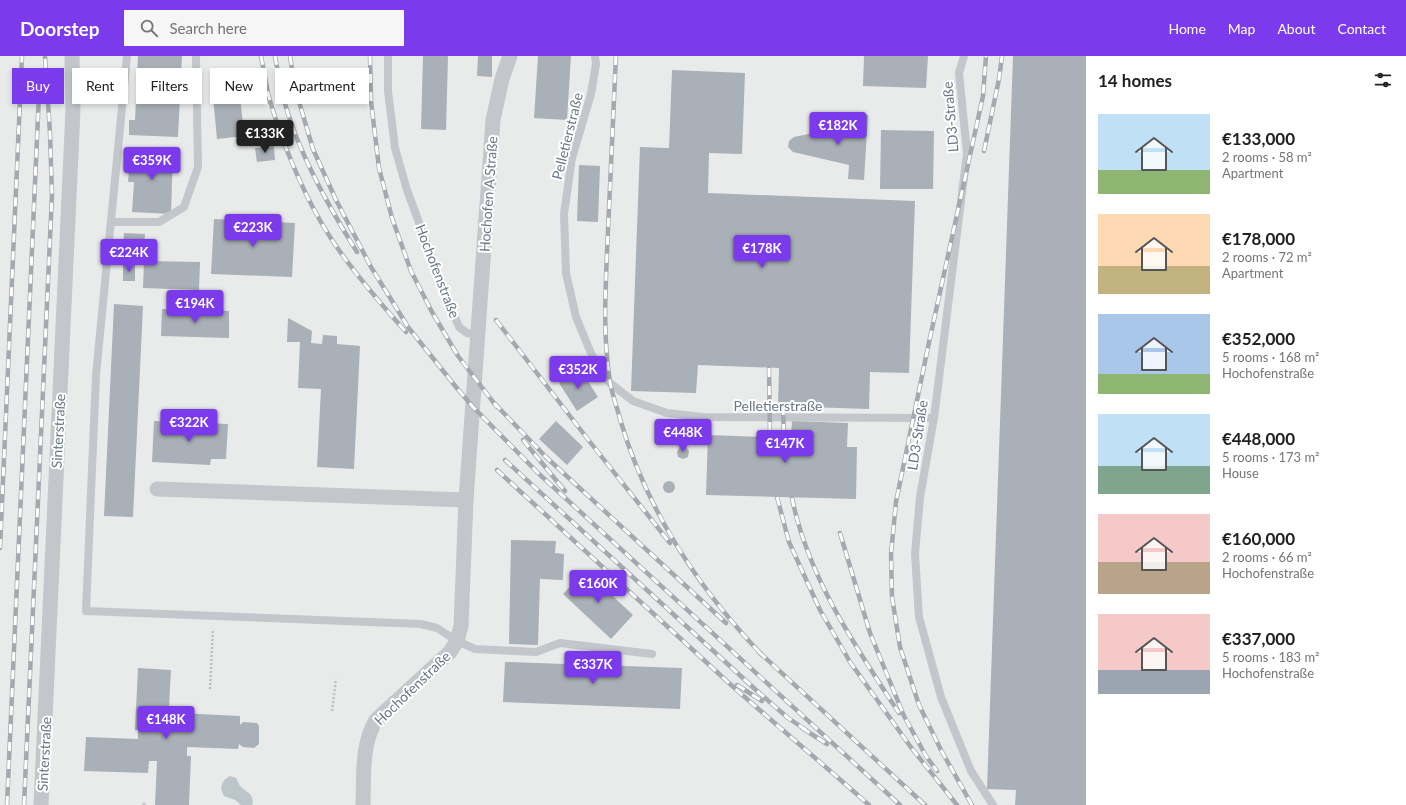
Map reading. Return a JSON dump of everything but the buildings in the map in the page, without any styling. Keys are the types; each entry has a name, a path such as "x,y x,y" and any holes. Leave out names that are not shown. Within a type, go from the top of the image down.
{"street":[{"name":"Sinterstraße","path":"41,805 72,118 72,56"},
{"name":"Hochofen A Straße","path":"478,335 493,120 502,79 510,56"},
{"name":"Hochofenstraße","path":"363,805 365,753 370,730 376,720 450,652 457,641 461,626 466,500 478,335"},
{"path":"156,489 466,500"}],"lane":[{"path":"127,56 96,375 86,611 421,624 437,628 457,641 475,649 536,652 560,643 652,654"},
{"path":"112,222 159,222 184,207 198,167 196,56"},
{"name":"Hochofenstraße","path":"388,56 388,91 395,148 407,190 459,327 467,333 478,335"},
{"name":"Pelletierstraße","path":"595,56 596,64 591,94 572,158 564,214 566,273 579,324 598,368 610,383 633,401 667,413 675,414 704,417 934,418"},
{"name":"LD3-Straße","path":"964,56 959,73 966,153 934,418 920,497 915,554 919,617 941,698 971,771 993,805"}],"path":[{"path":"210,689 214,616"},
{"path":"332,711 336,679"}],"shaded area":[{"path":"0,56 1086,56 1086,805 0,805"},
{"path":"230,776 236,778 240,786 251,795 253,801 252,805 241,805 235,800 224,796 221,787 223,782"}],"railway":[{"path":"0,548 22,56"},
{"path":"24,805 52,195 45,56"},
{"path":"261,56 275,118 288,154 313,208 322,225 349,264 406,332"},
{"path":"275,56 284,101 299,144 326,200 357,252"},
{"path":"290,56 295,88 313,149 336,200 371,267 408,327 456,387 473,407 538,473 900,805"},
{"path":"370,56 371,101 379,168 392,218 411,271 432,312 458,356 497,407"},
{"path":"616,56 605,306 606,344 612,391 631,452 659,515 677,545 716,602 762,655"},
{"path":"972,805 941,750 919,705 900,647 892,597 891,554 896,502 983,96 986,56"},
{"path":"984,151 999,79 1002,56"},
{"path":"7,805 39,104"},
{"path":"496,320 670,543"},
{"path":"769,368 770,437"},
{"path":"494,403 546,457 726,623"},
{"path":"783,406 784,437"},
{"path":"523,440 565,491"},
{"path":"505,460 756,690 788,718 806,730"},
{"path":"497,470 730,684 869,805"},
{"path":"777,497 789,542 820,610 850,662 910,746 957,805"},
{"path":"792,498 799,527 809,556 821,583 850,636 899,713"},
{"path":"840,533 870,633 904,716 926,756 937,771"},
{"path":"759,652 925,805"},
{"path":"737,685 762,701"},
{"path":"802,728 827,744"}]}
